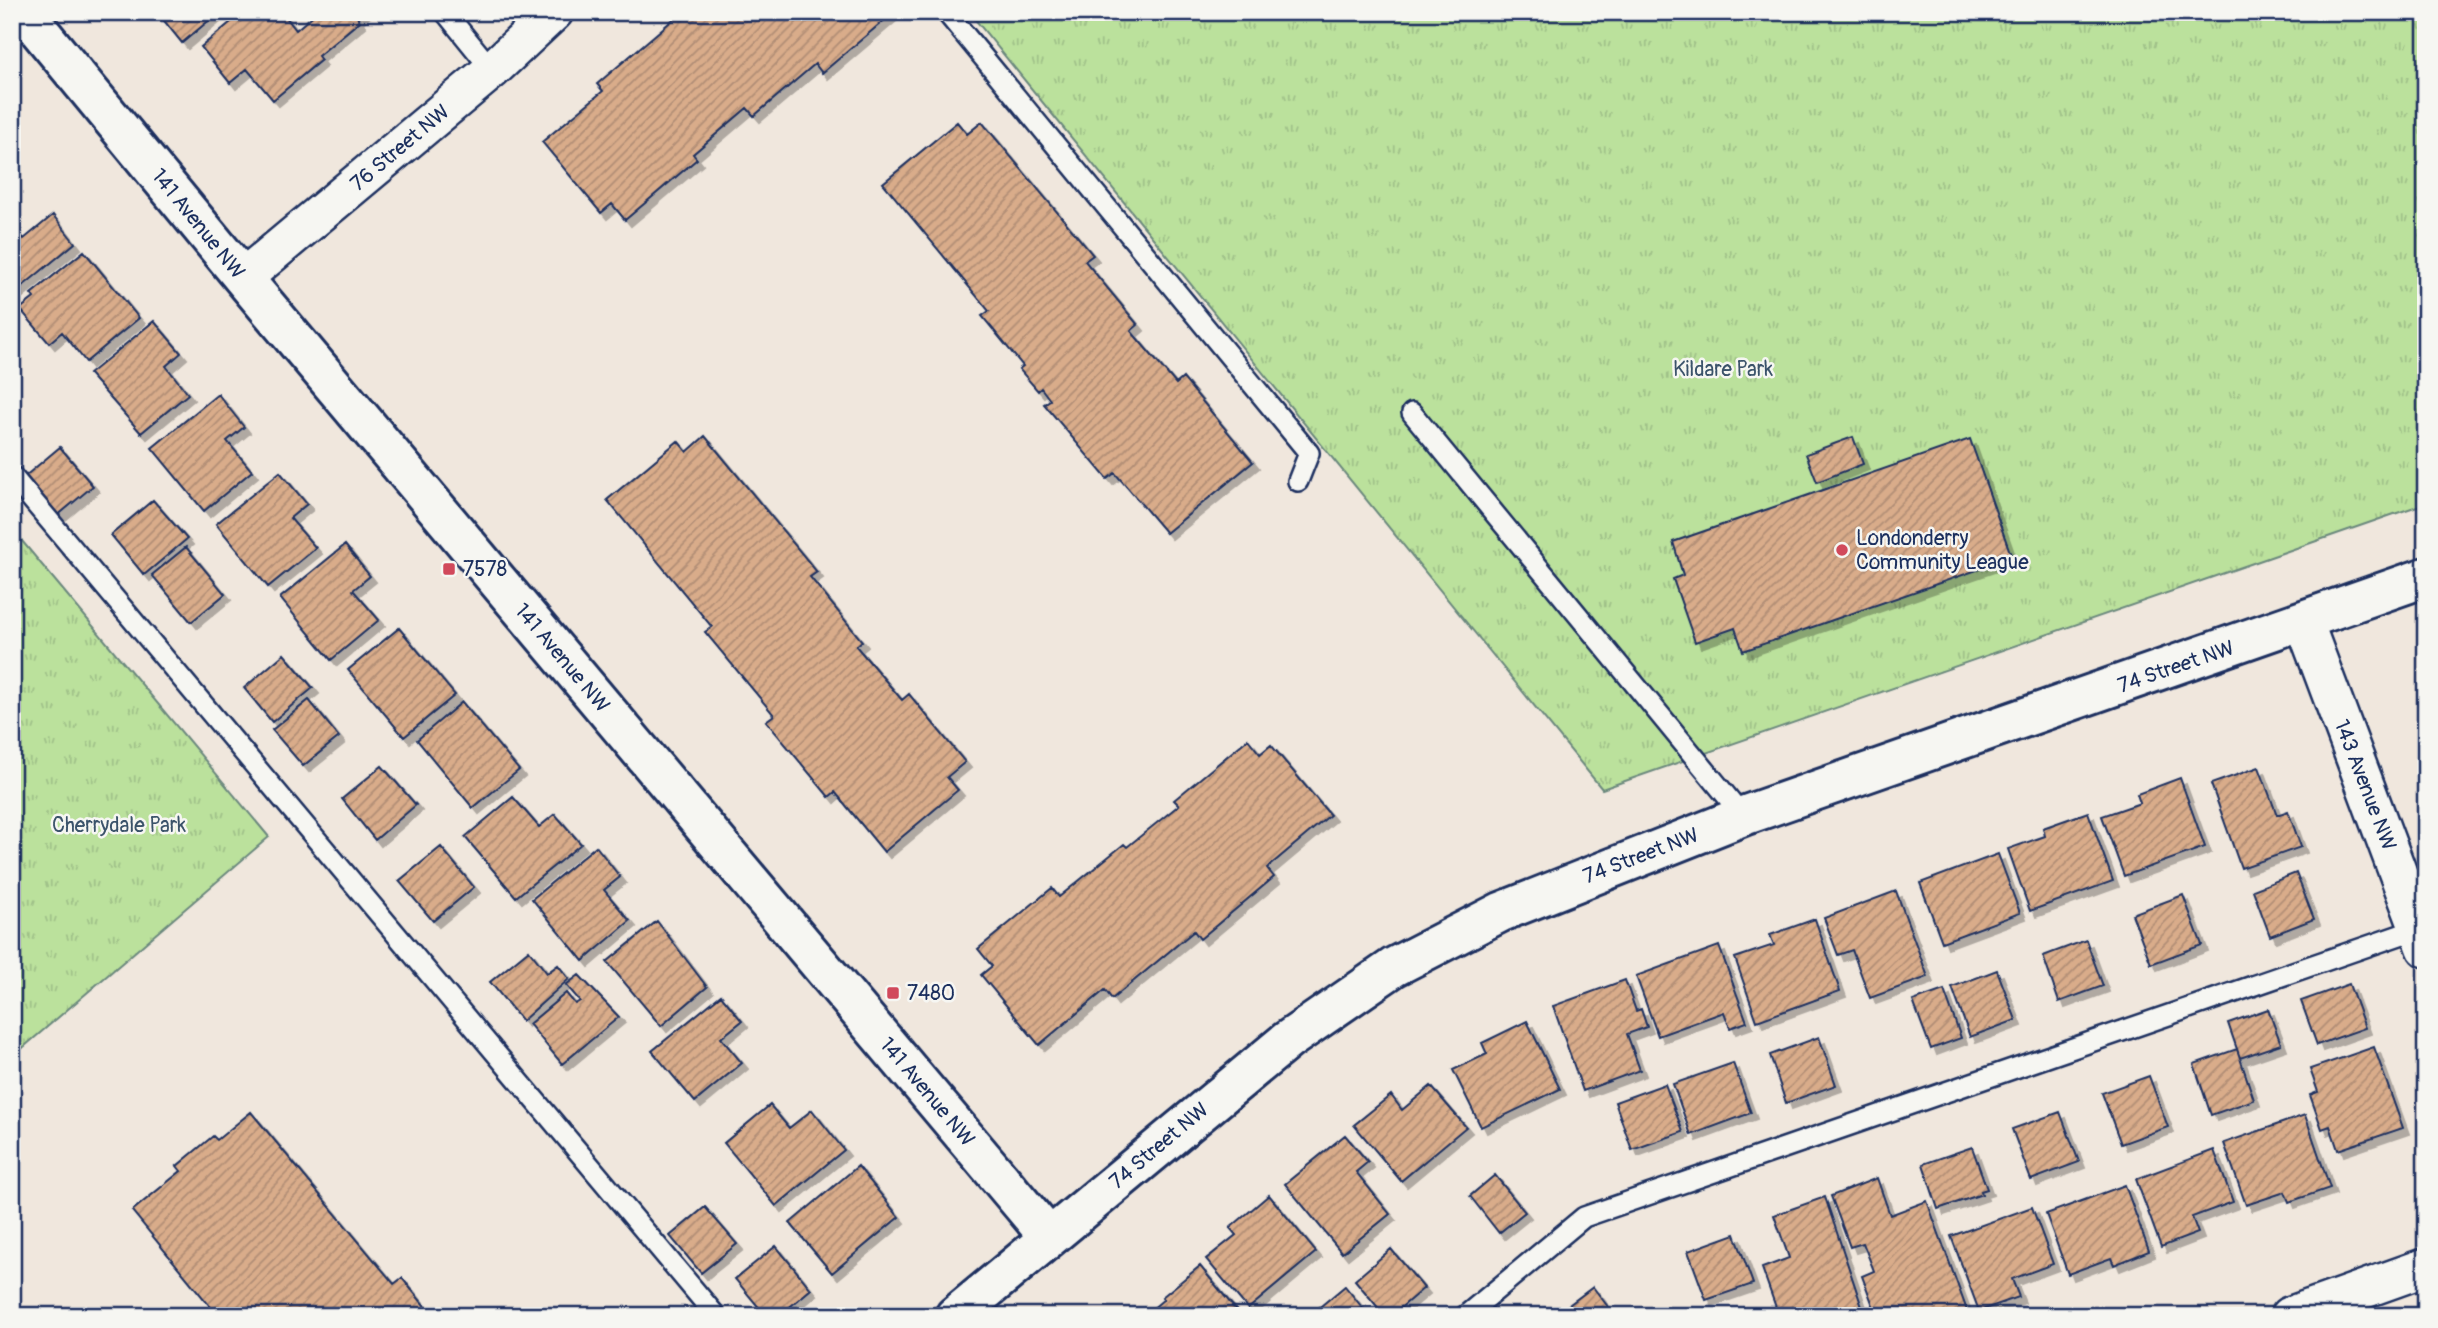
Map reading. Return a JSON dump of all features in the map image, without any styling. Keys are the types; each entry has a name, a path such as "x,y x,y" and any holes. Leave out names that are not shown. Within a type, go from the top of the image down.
{"street":[{"name":"141 Avenue NW","path":"24,12 243,278 1049,1237"},
{"name":"76 Street NW","path":"243,278 492,70 554,12"},
{"name":"74 Street NW","path":"955,1316 1287,1040 1394,967 1501,912 1743,816 2304,622 2426,577"},
{"name":"143 Avenue NW","path":"2304,622 2423,934"},
{"path":"2289,1316 2426,1267"}],"lane":[{"path":"444,12 492,70"},
{"path":"946,12 1308,453 1298,481"},
{"path":"1412,413 1743,816"},
{"path":"12,476 716,1316"},
{"path":"1465,1316 1584,1217 2423,934"}],"green space":[{"name":"Kildare Park","path":"969,12 2426,12 2426,503 1602,789"},
{"name":"Cherrydale Park","path":"12,529 269,837 12,1057"}],"building":[{"path":"157,12 219,12 182,43"},
{"path":"243,12 282,12 296,30 317,12 363,12 357,17 360,21 318,56 321,60 273,100 247,69 230,83 201,47"},
{"path":"682,12 691,15 695,12 894,12 822,73 815,64 754,116 747,108 693,154 697,159 625,220 612,204 601,213 542,142 603,91 597,84"},
{"path":"957,122 967,134 982,122 1093,255 1085,261 1138,325 1131,331 1176,384 1183,378 1253,462 1166,533 1115,473 1107,479 1044,404 1050,400 1041,388 1038,391 1019,369 1023,366 982,316 989,311 883,183"},
{"path":"53,215 75,243 12,295 12,226 24,239"},
{"path":"84,251 139,318 86,362 62,332 49,343 20,309 34,298 31,294"},
{"path":"154,321 181,353 166,366 188,394 141,433 89,374"},
{"path":"218,394 244,427 227,441 252,471 204,511 152,448"},
{"path":"705,436 817,572 810,577 862,641 856,646 902,700 909,694 965,762 947,777 958,790 884,852 835,792 829,797 766,721 774,715 705,632 712,627 607,500 678,441 687,452"},
{"path":"1853,437 1863,464 1817,482 1806,454"},
{"name":"Londonderry Community League","path":"1970,439 2012,558 1743,651 1735,628 1695,642 1673,579 1683,575 1673,542"},
{"path":"60,447 93,486 57,516 24,477"},
{"path":"280,472 307,504 290,518 316,548 268,587 216,524"},
{"path":"153,500 187,539 144,575 111,535"},
{"path":"345,545 370,576 353,590 379,620 331,660 280,598"},
{"path":"186,547 225,594 191,622 152,575"},
{"path":"399,628 455,695 404,737 348,670"},
{"path":"284,654 313,688 272,722 244,688"},
{"path":"309,700 339,737 303,766 272,730"},
{"path":"462,702 519,770 473,808 417,740"},
{"path":"1248,739 1260,754 1271,745 1330,815 1267,868 1274,877 1200,939 1194,931 1112,999 1105,990 1039,1045 981,975 992,966 978,949 1052,888 1059,897 1124,844 1127,847 1179,805 1174,800"},
{"path":"382,766 416,805 375,840 342,799"},
{"path":"2259,767 2277,815 2288,811 2301,847 2241,868 2211,784"},
{"path":"2180,778 2205,847 2124,876 2102,816 2140,803 2137,794"},
{"path":"513,797 539,827 555,814 581,844 516,897 465,837"},
{"path":"2088,812 2113,881 2030,911 2008,849 2045,836 2043,828"},
{"path":"596,846 620,877 604,890 630,921 583,961 532,899"},
{"path":"441,847 474,887 433,921 399,881"},
{"path":"1998,854 2020,913 1942,942 1920,883"},
{"path":"2296,873 2314,919 2270,936 2253,890"},
{"path":"1896,891 1928,977 1870,998 1852,950 1838,955 1824,918"},
{"path":"2183,895 2202,945 2151,964 2132,914"},
{"path":"1815,919 1840,991 1757,1021 1735,958 1774,945 1770,935"},
{"path":"657,921 707,987 661,1026 607,962"},
{"path":"2086,940 2103,986 2059,1002 2043,956"},
{"path":"1719,946 1747,1022 1730,1028 1724,1012 1658,1036 1636,976"},
{"path":"529,950 547,973 558,965 569,979 522,1021 490,982"},
{"path":"1997,970 2016,1020 1970,1037 1952,987"},
{"path":"579,975 619,1017 562,1064 529,1024 566,993 575,1004 580,1001 566,985"},
{"path":"1625,980 1636,1011 1641,1009 1647,1027 1627,1034 1640,1070 1583,1091 1553,1006"},
{"path":"2349,984 2365,1028 2317,1045 2301,1001"},
{"path":"1944,990 1961,1038 1931,1049 1913,1001"},
{"path":"721,995 742,1021 721,1038 742,1063 695,1102 652,1051"},
{"path":"2268,1009 2281,1044 2240,1058 2228,1023"},
{"path":"1527,1021 1560,1089 1481,1127 1453,1070 1487,1054 1482,1043"},
{"path":"1819,1037 1836,1085 1786,1103 1770,1055"},
{"path":"2374,1047 2403,1128 2338,1150 2330,1126 2322,1129 2310,1095 2318,1092 2310,1069"},
{"path":"2237,1049 2254,1100 2211,1115 2194,1064"},
{"path":"1733,1063 1751,1113 1691,1135 1673,1084"},
{"path":"2149,1076 2168,1127 2121,1144 2102,1093"},
{"path":"1665,1084 1683,1132 1632,1150 1615,1102"},
{"path":"1431,1086 1466,1127 1401,1181 1354,1125 1391,1095 1402,1110"},
{"path":"770,1105 789,1128 812,1110 844,1150 776,1206 724,1143"},
{"path":"251,1112 394,1284 402,1278 433,1316 218,1316 132,1211 181,1171 177,1166 213,1136 217,1140"},
{"path":"2060,1112 2079,1162 2031,1180 2012,1129"},
{"path":"2305,1115 2330,1188 2289,1202 2285,1192 2246,1205 2224,1143"},
{"path":"1345,1135 1368,1162 1356,1172 1390,1214 1342,1253 1285,1184"},
{"path":"1972,1147 1987,1189 1981,1191 1982,1194 1938,1209 1923,1164"},
{"path":"2214,1150 2233,1202 2192,1217 2198,1233 2161,1247 2136,1179"},
{"path":"858,1166 899,1217 832,1273 790,1223"},
{"path":"1495,1175 1525,1212 1499,1233 1470,1196"},
{"path":"1877,1178 1890,1215 1927,1201 1969,1316 1877,1316 1862,1276 1874,1271 1863,1243 1850,1247 1831,1196"},
{"path":"2125,1185 2149,1251 2114,1265 2111,1258 2068,1274 2046,1214"},
{"path":"1269,1195 1316,1252 1248,1309 1206,1259 1236,1235 1230,1228"},
{"path":"1825,1197 1865,1316 1779,1316 1762,1268 1789,1258 1774,1215"},
{"path":"705,1207 737,1244 701,1273 670,1236"},
{"path":"2032,1207 2053,1264 2012,1279 2019,1297 1979,1311 1951,1236"},
{"path":"1735,1234 1753,1284 1706,1300 1688,1251"},
{"path":"776,1246 811,1289 779,1316 766,1316 735,1279"},
{"path":"1391,1249 1424,1288 1391,1316 1385,1316 1355,1280"},
{"path":"1200,1266 1241,1316 1144,1316 1164,1299 1162,1297"},
{"path":"1345,1286 1369,1316 1309,1316"},
{"path":"1593,1287 1615,1316 1554,1316"},
{"path":"1754,1308 1757,1316 1732,1316"}],"place":[{"name":"Londonderry Community League","path":"1842,550"},
{"name":"7578","path":"449,569"},
{"name":"7480","path":"893,993"}]}
